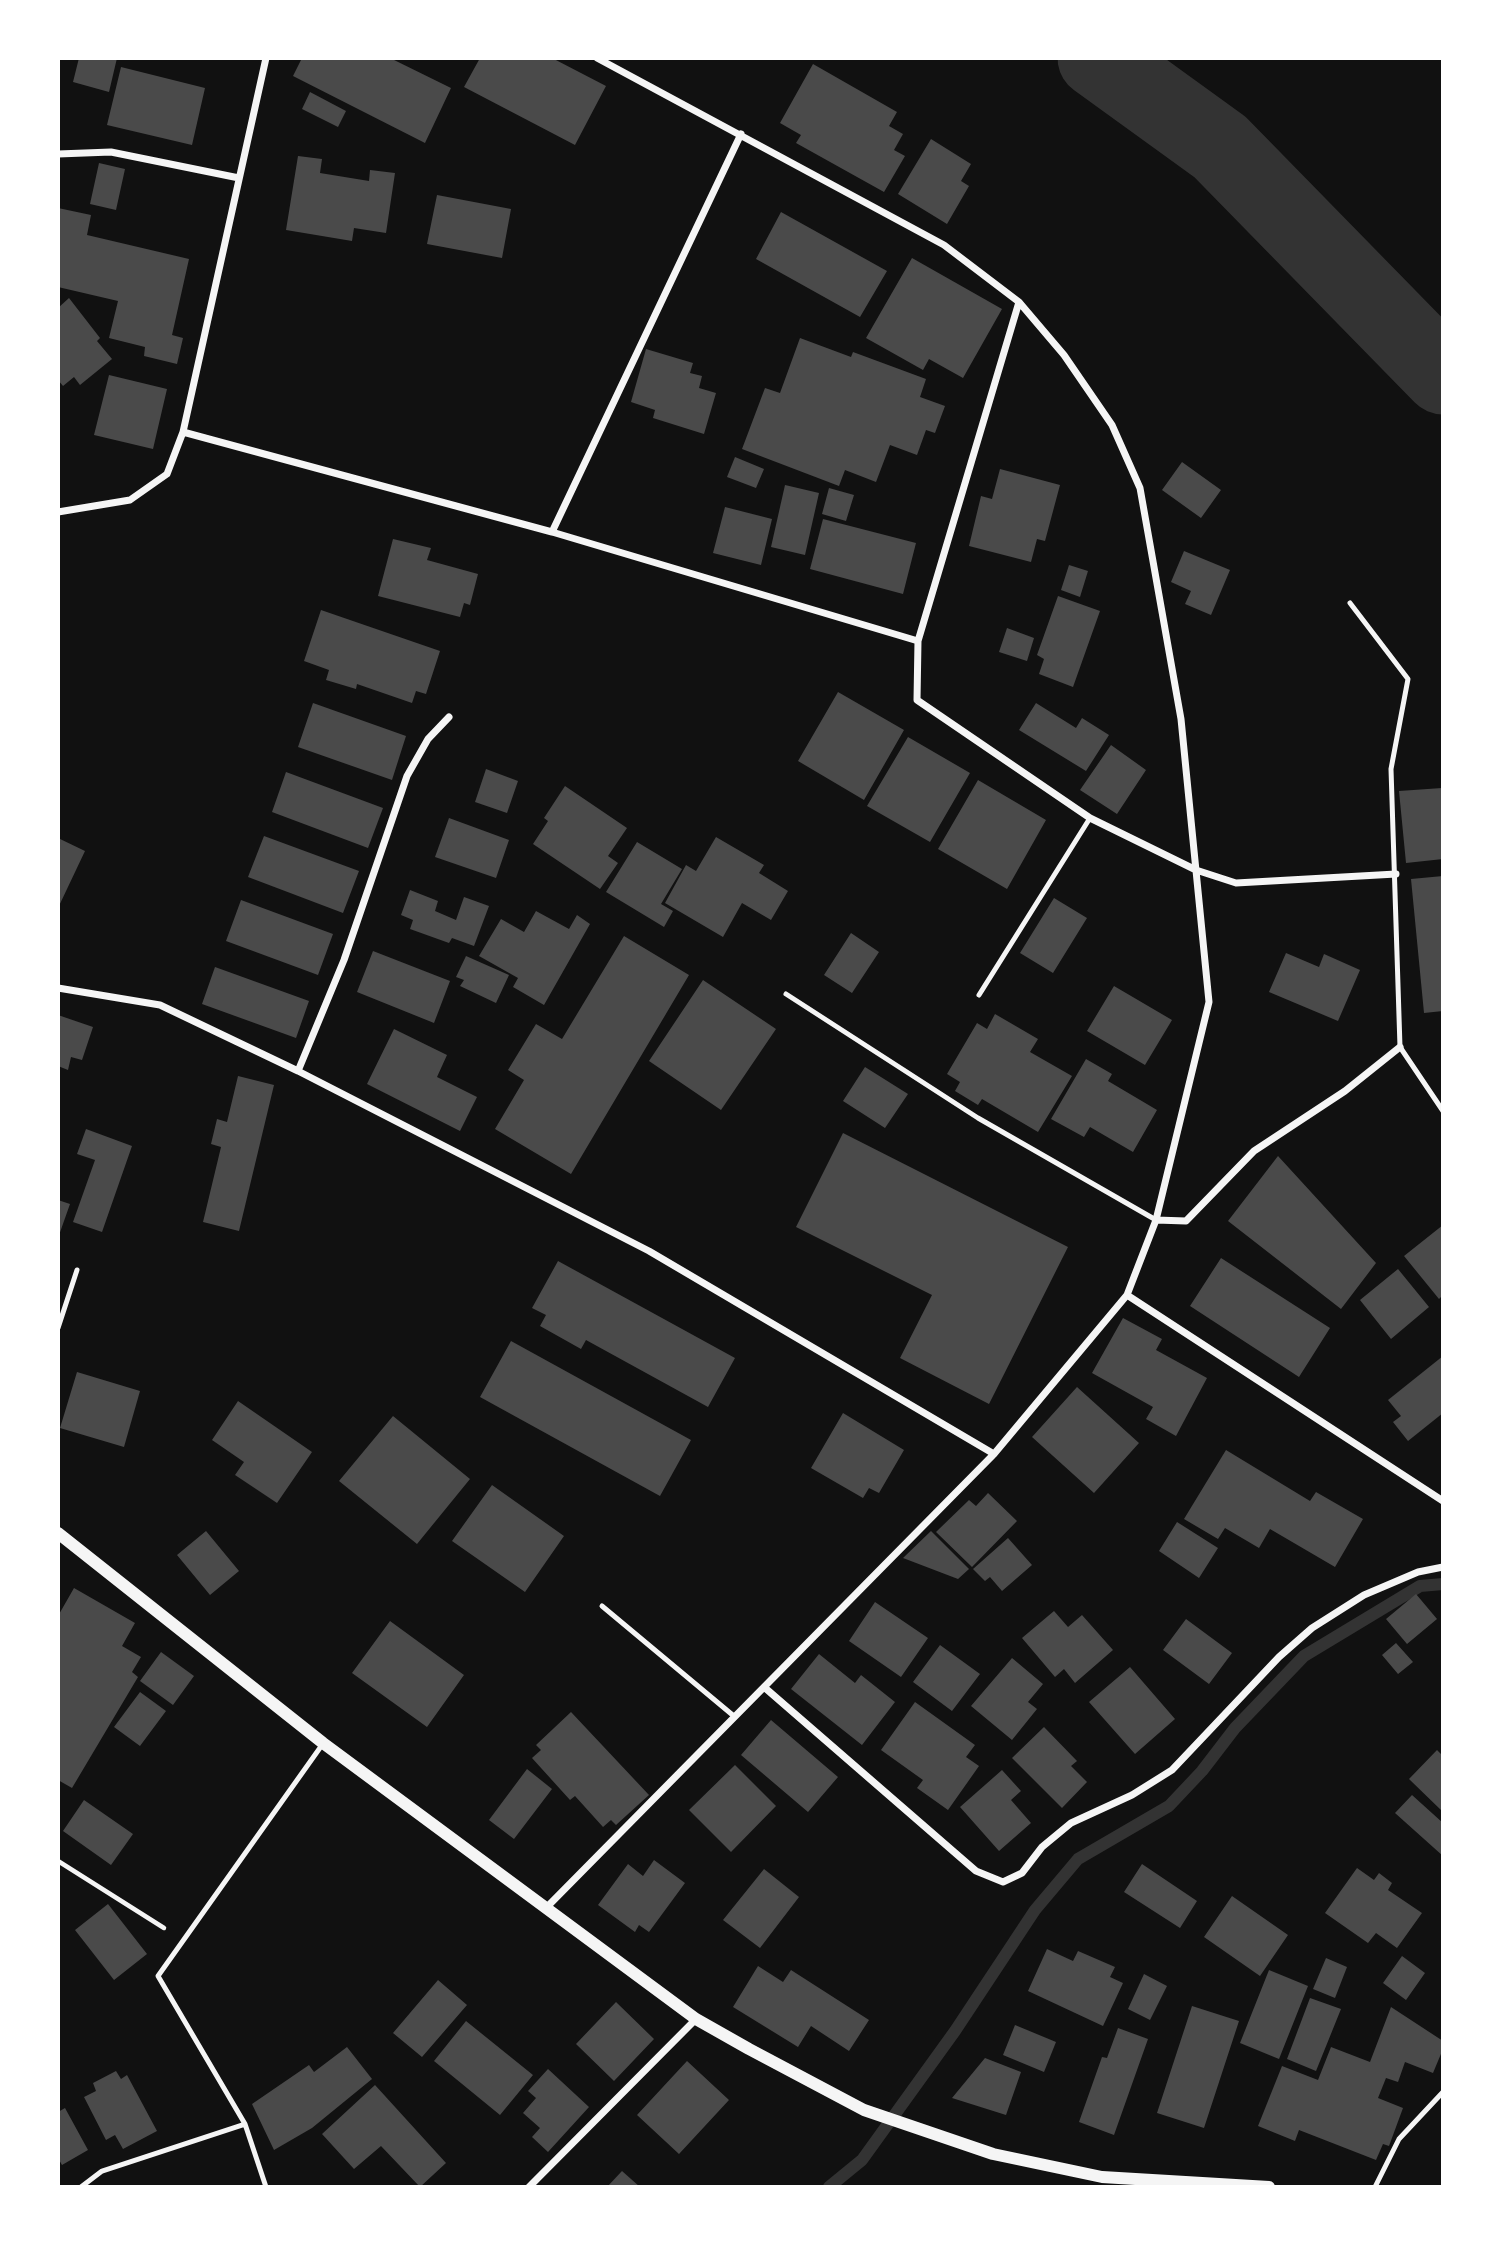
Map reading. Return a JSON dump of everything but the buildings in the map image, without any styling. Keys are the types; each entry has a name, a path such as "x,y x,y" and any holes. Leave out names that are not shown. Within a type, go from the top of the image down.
{"street":[{"path":"58,512 130,500 167,474 183,432 266,58"},
{"path":"545,1909 994,1454 1127,1295 1156,1220 1209,1002 1181,719 1140,488 1112,425 1064,355 1019,302 944,246 597,58"},
{"path":"552,532 741,134"},
{"path":"58,154 111,152 239,178"},
{"path":"1019,302 918,641 917,700 1090,818 1196,870 1236,883 1396,874"},
{"path":"183,432 552,532 918,641"},
{"path":"298,1071 348,949 407,776 428,739 449,717"},
{"path":"58,988 160,1005 298,1071 649,1251 994,1454"},
{"path":"1156,1220 1186,1221 1254,1151 1336,1097 1400,1048"},
{"path":"1127,1295 1443,1501"},
{"path":"58,1533 323,1743 696,2019 864,2110 993,2154 1102,2177 1269,2187"},
{"path":"764,1687 976,1871 1003,1882 1022,1873 1042,1847 1071,1823 1132,1795 1172,1770 1279,1657 1312,1628 1364,1595 1418,1572 1443,1567"},
{"path":"529,2187 696,2019"}],"lane":[{"path":"1350,603 1408,679 1391,769 1400,1048 1443,1111"},
{"path":"979,995 1090,818"},
{"path":"786,994 978,1118 1156,1220"},
{"path":"58,1328 77,1270"},
{"path":"602,1606 735,1717"},
{"path":"265,2187 245,2124 158,1976 323,1743"},
{"path":"1375,2187 1399,2139 1443,2092"},
{"path":"81,2187 103,2171 245,2124"}],"path":[{"path":"58,1861 182,1940"}],"waterway":[{"path":"1097,58 1220,147 1443,375"},
{"path":"829,2187 862,2160 955,2031 1035,1910 1078,1859 1169,1806 1202,1771 1235,1728 1304,1656 1420,1586 1443,1584"}]}
